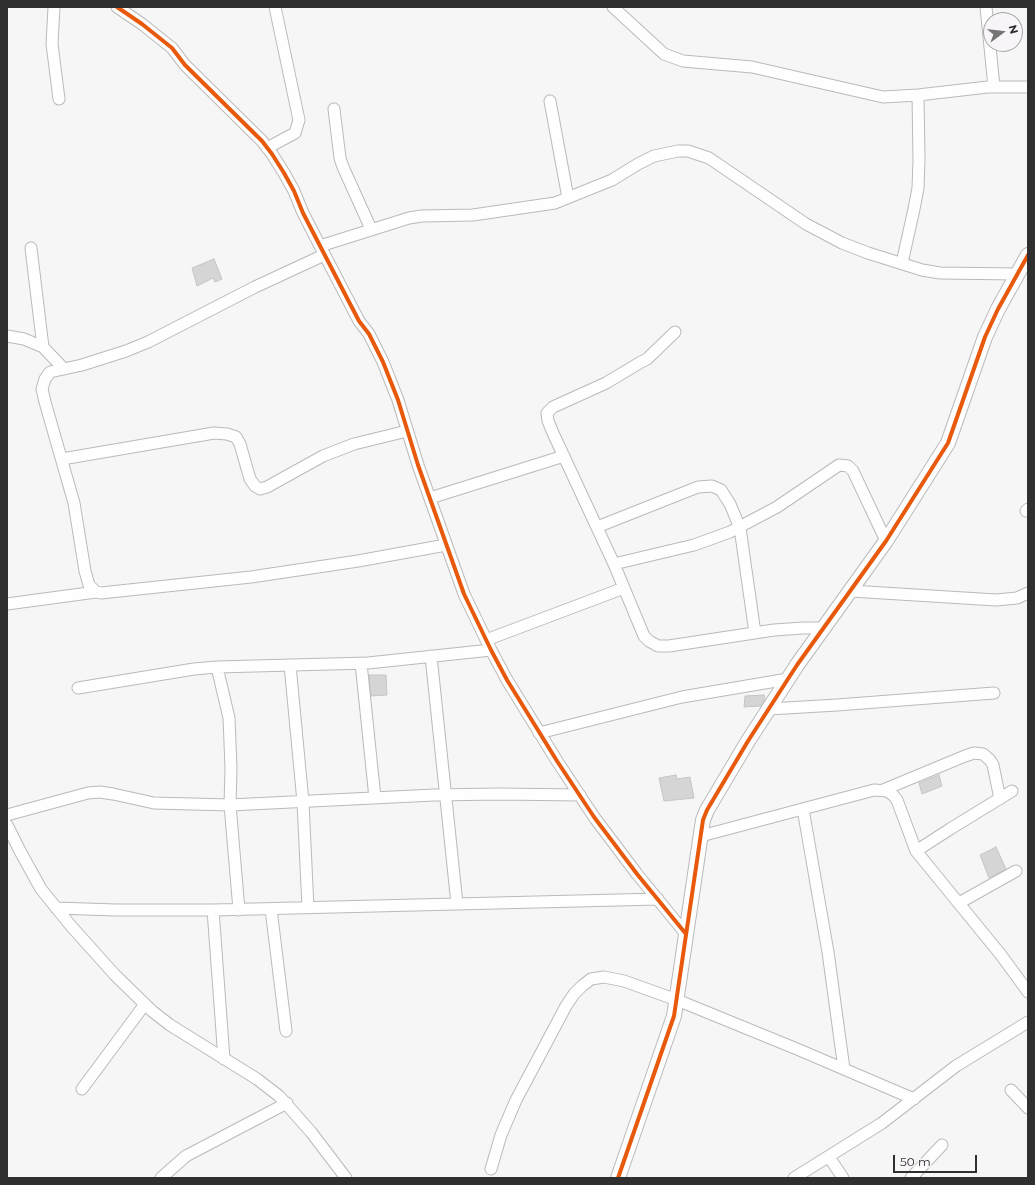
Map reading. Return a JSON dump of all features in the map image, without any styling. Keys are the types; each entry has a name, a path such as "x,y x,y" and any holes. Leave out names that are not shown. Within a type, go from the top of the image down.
{"street":[{"path":"54,7 52,44 59,99"},
{"path":"117,7 142,24 172,48 185,65 267,148 284,173 359,321 369,334 377,350 398,400 430,498 464,594 488,645 539,733 580,795 632,867 686,934"},
{"path":"267,148 295,133 299,120 275,7"},
{"path":"613,7 664,54 683,61 752,67 883,97 994,87 1028,87"},
{"path":"986,7 994,87"},
{"path":"902,263 918,188 918,95"},
{"path":"550,101 568,198"},
{"path":"334,109 340,158 371,229"},
{"path":"96,592 89,584 85,571 74,504 42,389 45,379 50,372 115,354 148,342 255,287 322,250 371,229 409,218 422,216 473,215 543,205 568,198 612,180 654,156 667,152 688,151 709,158 806,224 842,243 868,253 922,270 940,273 1018,274"},
{"path":"31,248 43,347"},
{"path":"618,1178 669,1033 677,1000 703,820 712,800 788,679 886,540 948,443 985,337 998,309 1028,256"},
{"path":"675,332 647,359 606,383 552,407 548,413 548,420 614,564 644,636 658,646 669,646 755,633 803,628 824,628"},
{"path":"7,336 24,339 43,347 64,369"},
{"path":"62,459 214,433 227,434 236,437 240,444 250,479 255,486 260,489 267,488 323,456 354,444 408,430"},
{"path":"430,498 564,456"},
{"path":"614,564 694,545 717,538 740,528 777,507 839,465 844,464 853,471 886,540"},
{"path":"597,527 698,487 712,486 721,490 730,504 740,528 755,633"},
{"path":"7,604 96,592 101,593 251,578 446,545"},
{"path":"78,688 194,669 361,663 432,656 488,645 624,588"},
{"path":"851,590 996,600 1017,598 1028,594"},
{"path":"432,656 457,904"},
{"path":"361,663 375,798"},
{"path":"290,665 303,802 308,908"},
{"path":"217,667 229,718 231,768 230,805 239,910"},
{"path":"539,733 682,697 788,679"},
{"path":"769,709 994,693"},
{"path":"701,836 874,790 883,790 974,753 983,754 994,765 1000,798"},
{"path":"883,790 892,794 897,800 916,851 1002,954 1028,992"},
{"path":"916,851 1012,791"},
{"path":"7,815 88,793 100,792 154,804 230,805 446,795 580,795"},
{"path":"803,809 828,952 844,1069"},
{"path":"7,825 41,889 114,974 145,1004 170,1025 257,1079 287,1103 346,1178"},
{"path":"959,903 1016,871"},
{"path":"56,908 116,910 239,910 658,899"},
{"path":"271,909 286,1031"},
{"path":"213,910 224,1059"},
{"path":"491,1169 501,1135 516,1100 566,1006 574,994 591,979 604,977 624,981 677,1000 914,1099"},
{"path":"82,1089 145,1004"},
{"path":"794,1178 882,1123 956,1066 1028,1022"},
{"path":"1011,1090 1028,1108"},
{"path":"161,1178 186,1156 287,1103"},
{"path":"911,1178 942,1146"},
{"path":"829,1157 844,1178"}],"building":[{"path":"214,259 222,279 215,282 213,278 197,286 192,268"},
{"path":"369,675 386,675 387,695 371,696"},
{"path":"764,695 765,699 761,706 744,707 745,696"},
{"path":"676,775 677,779 690,777 694,798 664,801 659,778"},
{"path":"939,775 942,786 922,794 919,783"},
{"path":"996,847 1006,869 989,878 980,855"}],"cycle path":[{"path":"117,7 142,24 172,48 185,65 262,141 284,173 359,321 369,334 383,362 398,400 418,465 464,594 491,650 507,680 557,761 594,817 637,874 686,934"},
{"path":"618,1178 674,1016 703,820 707,810 748,741 797,665 886,541 948,443 985,337 998,309 1028,255"}]}
